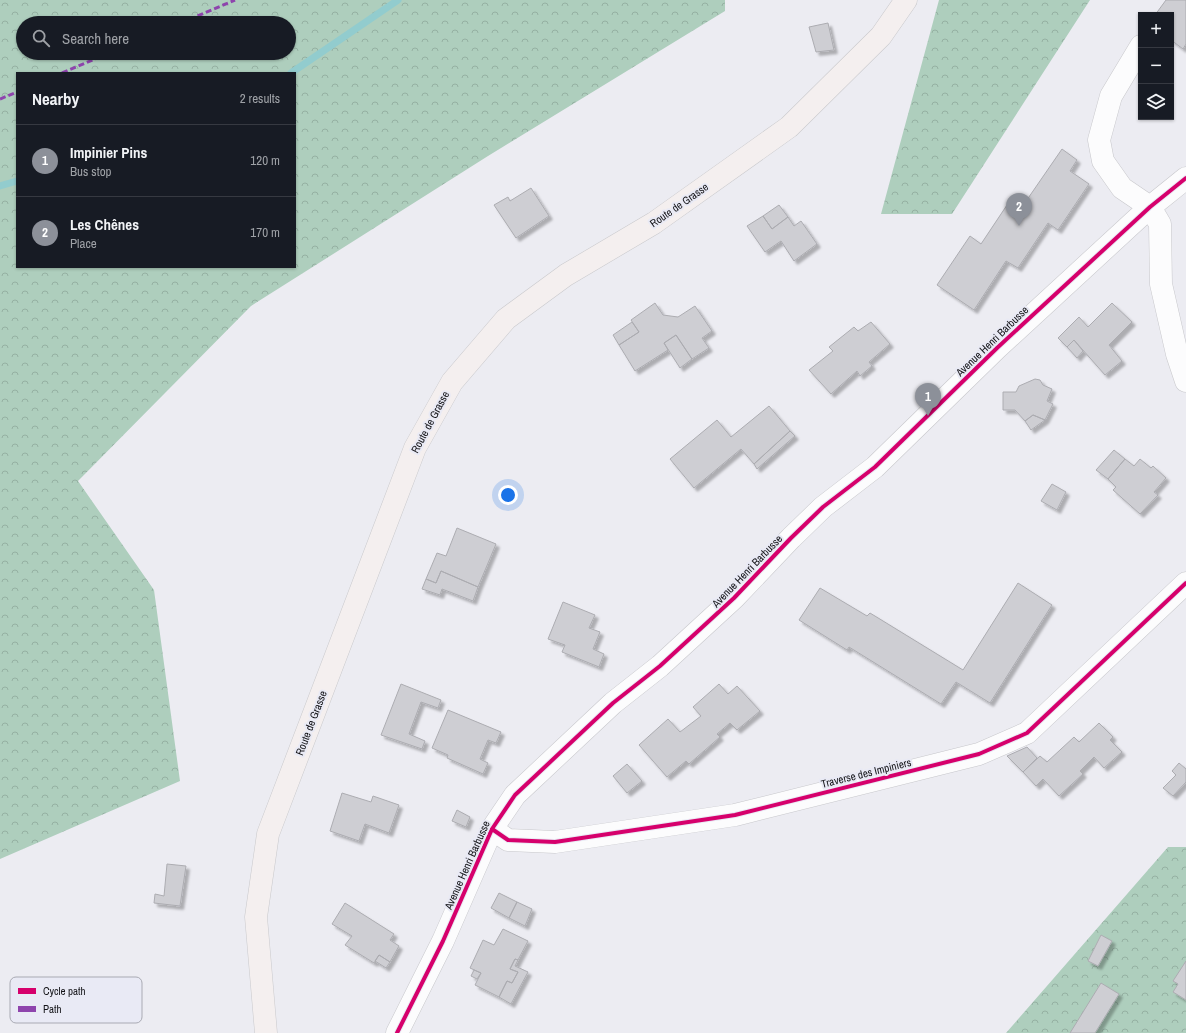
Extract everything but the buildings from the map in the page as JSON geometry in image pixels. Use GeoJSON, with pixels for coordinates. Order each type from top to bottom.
{"type":"FeatureCollection","features":[{"type":"Feature","properties":{"kind":"main road","name":"Route de Grasse"},"geometry":{"type":"LineString","coordinates":[[266,1033],[256,916],[268,834],[415,448],[452,382],[506,319],[566,275],[654,223],[789,127],[881,36],[906,0]]}},
{"type":"Feature","properties":{"kind":"street"},"geometry":{"type":"LineString","coordinates":[[1140,48],[1111,96],[1099,140],[1103,161],[1122,188],[1150,207],[1160,224],[1161,284],[1177,354],[1186,381]]}},
{"type":"Feature","properties":{"kind":"street","name":"Avenue Henri Barbusse"},"geometry":{"type":"LineString","coordinates":[[398,1033],[444,941],[492,829],[515,795],[608,708],[660,666],[734,598],[791,538],[823,507],[875,467],[997,348],[1150,207],[1186,178]]}},
{"type":"Feature","properties":{"kind":"street","name":"Traverse des Impiniers"},"geometry":{"type":"LineString","coordinates":[[492,829],[508,840],[555,842],[728,817],[979,754],[1027,733],[1186,584]]}},
{"type":"Feature","properties":{"kind":"green space"},"geometry":{"type":"Polygon","coordinates":[[[0,0],[725,0],[725,11],[488,156],[251,306],[78,481],[154,590],[180,781],[0,859],[0,0]]]}},
{"type":"Feature","properties":{"kind":"green space"},"geometry":{"type":"Polygon","coordinates":[[[939,0],[1090,0],[952,214],[881,214],[939,0]]]}},
{"type":"Feature","properties":{"kind":"green space"},"geometry":{"type":"Polygon","coordinates":[[[1168,847],[1186,847],[1186,1033],[1006,1033],[1168,847]]]}},
{"type":"Feature","properties":{"kind":"waterway"},"geometry":{"type":"LineString","coordinates":[[292,72],[398,0]]}},
{"type":"Feature","properties":{"kind":"waterway"},"geometry":{"type":"LineString","coordinates":[[0,186],[16,181]]}},
{"type":"Feature","properties":{"kind":"marked path"},"geometry":{"type":"LineString","coordinates":[[197,16],[235,0]]}},
{"type":"Feature","properties":{"kind":"marked path"},"geometry":{"type":"LineString","coordinates":[[64,72],[93,60]]}},
{"type":"Feature","properties":{"kind":"marked path"},"geometry":{"type":"LineString","coordinates":[[0,99],[16,92]]}},
{"type":"Feature","properties":{"kind":"cycle path"},"geometry":{"type":"LineString","coordinates":[[397,1033],[443,941],[492,829],[515,795],[613,703],[660,666],[734,598],[791,538],[823,507],[875,467],[997,348],[1150,207],[1186,178]]}},
{"type":"Feature","properties":{"kind":"cycle path"},"geometry":{"type":"LineString","coordinates":[[492,829],[508,840],[555,842],[735,815],[979,754],[1027,733],[1186,583]]}},
{"type":"Feature","properties":{"kind":"place","name":"Les Chênes"},"geometry":{"type":"Point","coordinates":[1019,226]}},
{"type":"Feature","properties":{"kind":"place","name":"Impinier Pins"},"geometry":{"type":"Point","coordinates":[928,416]}}]}
